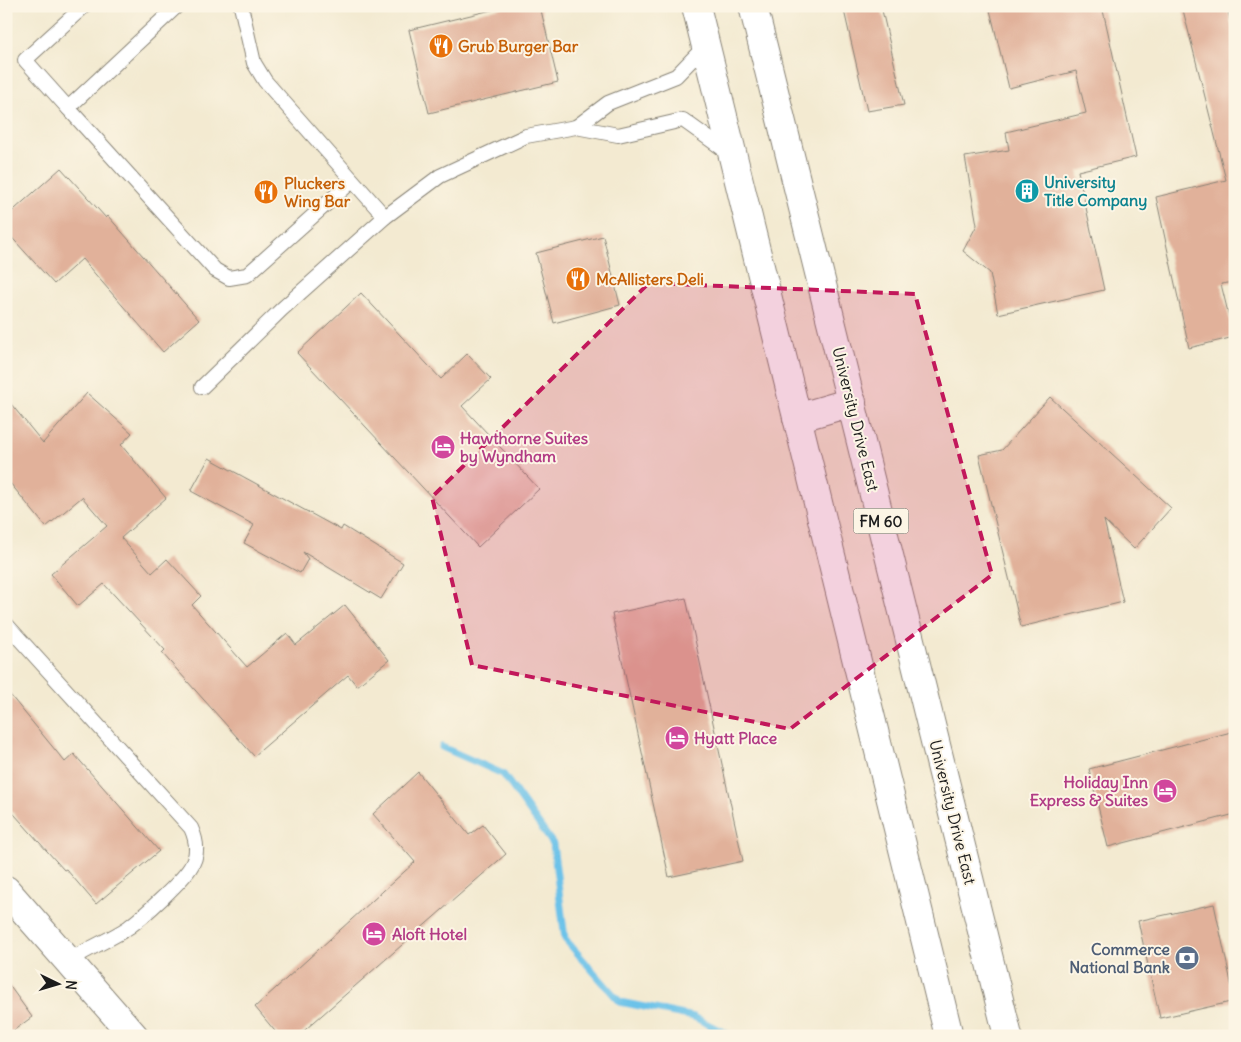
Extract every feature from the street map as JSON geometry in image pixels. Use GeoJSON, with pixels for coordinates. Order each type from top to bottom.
{"type":"FeatureCollection","features":[{"type":"Feature","properties":{"kind":"main road"},"geometry":{"type":"LineString","coordinates":[[696,6],[949,1036]]}},
{"type":"Feature","properties":{"kind":"main road","name":"University Drive East"},"geometry":{"type":"LineString","coordinates":[[753,6],[1008,1036]]}},
{"type":"Feature","properties":{"kind":"main road"},"geometry":{"type":"LineString","coordinates":[[797,418],[852,402]]}},
{"type":"Feature","properties":{"kind":"main road"},"geometry":{"type":"LineString","coordinates":[[6,890],[134,1036]]}},
{"type":"Feature","properties":{"kind":"lane"},"geometry":{"type":"LineString","coordinates":[[84,6],[25,60],[215,270],[229,278],[247,275],[352,181]]}},
{"type":"Feature","properties":{"kind":"lane"},"geometry":{"type":"LineString","coordinates":[[68,108],[177,6]]}},
{"type":"Feature","properties":{"kind":"lane"},"geometry":{"type":"LineString","coordinates":[[241,6],[254,63],[265,81],[385,217]]}},
{"type":"Feature","properties":{"kind":"lane"},"geometry":{"type":"LineString","coordinates":[[576,127],[608,103],[676,76],[705,46]]}},
{"type":"Feature","properties":{"kind":"lane"},"geometry":{"type":"LineString","coordinates":[[202,387],[282,309],[385,217],[440,176],[526,136],[576,127],[618,135],[682,120],[732,155]]}},
{"type":"Feature","properties":{"kind":"lane"},"geometry":{"type":"LineString","coordinates":[[6,624],[191,828],[197,847],[190,868],[144,916],[128,928],[89,948],[69,962]]}},
{"type":"Feature","properties":{"kind":"highlighted area"},"geometry":{"type":"Polygon","coordinates":[[[649,283],[915,294],[992,575],[790,729],[472,665],[432,497],[649,283]]]}},
{"type":"Feature","properties":{"kind":"building"},"geometry":{"type":"Polygon","coordinates":[[[508,6],[540,6],[558,82],[429,113],[409,30],[508,6]]]}},
{"type":"Feature","properties":{"kind":"building"},"geometry":{"type":"Polygon","coordinates":[[[843,6],[881,6],[904,105],[867,111],[843,6]]]}},
{"type":"Feature","properties":{"kind":"building"},"geometry":{"type":"Polygon","coordinates":[[[989,6],[1102,6],[1136,157],[1078,171],[1104,290],[998,314],[990,273],[963,251],[977,225],[965,157],[1009,150],[1006,132],[1086,113],[1076,71],[1009,88],[989,6]]]}},
{"type":"Feature","properties":{"kind":"building"},"geometry":{"type":"Polygon","coordinates":[[[1182,6],[1227,6],[1235,41],[1235,282],[1221,284],[1234,337],[1189,348],[1156,197],[1226,180],[1182,6]]]}},
{"type":"Feature","properties":{"kind":"building"},"geometry":{"type":"Polygon","coordinates":[[[61,168],[106,218],[108,216],[199,320],[163,352],[82,259],[54,284],[6,231],[6,217],[61,168]]]}},
{"type":"Feature","properties":{"kind":"building","name":"McAllisters Deli"},"geometry":{"type":"Polygon","coordinates":[[[603,236],[620,305],[554,323],[536,253],[603,236]]]}},
{"type":"Feature","properties":{"kind":"building","name":"Hawthorne Suites by Wyndham"},"geometry":{"type":"Polygon","coordinates":[[[361,293],[441,379],[467,354],[491,379],[462,406],[539,489],[478,547],[297,353],[361,293]]]}},
{"type":"Feature","properties":{"kind":"building"},"geometry":{"type":"Polygon","coordinates":[[[87,393],[132,433],[121,445],[166,498],[121,538],[152,573],[167,559],[201,596],[192,605],[247,667],[287,633],[296,645],[345,605],[389,660],[357,686],[348,675],[254,756],[162,653],[165,650],[104,584],[78,606],[51,574],[107,526],[82,497],[46,527],[6,478],[6,398],[43,443],[87,393]]]}},
{"type":"Feature","properties":{"kind":"building"},"geometry":{"type":"Polygon","coordinates":[[[1050,397],[1171,508],[1134,549],[1104,520],[1123,602],[1021,627],[979,455],[1002,450],[1050,397]]]}},
{"type":"Feature","properties":{"kind":"building"},"geometry":{"type":"Polygon","coordinates":[[[209,458],[341,530],[343,526],[403,563],[381,599],[303,552],[308,559],[300,573],[244,543],[254,525],[191,491],[209,458]]]}},
{"type":"Feature","properties":{"kind":"building","name":"Hyatt Place"},"geometry":{"type":"Polygon","coordinates":[[[686,598],[743,861],[669,877],[612,614],[686,598]]]}},
{"type":"Feature","properties":{"kind":"building"},"geometry":{"type":"Polygon","coordinates":[[[6,690],[65,762],[74,754],[159,851],[96,904],[6,805],[6,690]]]}},
{"type":"Feature","properties":{"kind":"building","name":"Holiday Inn Express & Suites"},"geometry":{"type":"Polygon","coordinates":[[[1235,731],[1235,814],[1108,847],[1089,769],[1235,731]]]}},
{"type":"Feature","properties":{"kind":"building","name":"Aloft Hotel"},"geometry":{"type":"Polygon","coordinates":[[[418,772],[469,835],[483,825],[506,854],[298,1036],[279,1036],[255,1007],[415,862],[373,814],[418,772]]]}},
{"type":"Feature","properties":{"kind":"building","name":"Commerce National Bank"},"geometry":{"type":"Polygon","coordinates":[[[1214,904],[1235,1001],[1160,1018],[1138,921],[1214,904]]]}},
{"type":"Feature","properties":{"kind":"building"},"geometry":{"type":"Polygon","coordinates":[[[6,981],[32,1017],[6,1036],[6,981]]]}},
{"type":"Feature","properties":{"kind":"waterway"},"geometry":{"type":"LineString","coordinates":[[442,747],[503,774],[553,844],[565,939],[620,1002],[694,1017],[731,1036]]}},
{"type":"Feature","properties":{"kind":"place","name":"Grub Burger Bar"},"geometry":{"type":"Point","coordinates":[441,46]}},
{"type":"Feature","properties":{"kind":"place","name":"University Title Company"},"geometry":{"type":"Point","coordinates":[1027,191]}},
{"type":"Feature","properties":{"kind":"place","name":"Pluckers Wing Bar"},"geometry":{"type":"Point","coordinates":[266,192]}},
{"type":"Feature","properties":{"kind":"place","name":"McAllisters Deli"},"geometry":{"type":"Point","coordinates":[578,279]}},
{"type":"Feature","properties":{"kind":"place","name":"Hawthorne Suites by Wyndham"},"geometry":{"type":"Point","coordinates":[443,447]}},
{"type":"Feature","properties":{"kind":"place","name":"Hyatt Place"},"geometry":{"type":"Point","coordinates":[677,738]}},
{"type":"Feature","properties":{"kind":"place","name":"Holiday Inn Express & Suites"},"geometry":{"type":"Point","coordinates":[1165,791]}},
{"type":"Feature","properties":{"kind":"place","name":"Aloft Hotel"},"geometry":{"type":"Point","coordinates":[374,934]}},
{"type":"Feature","properties":{"kind":"place","name":"Commerce National Bank"},"geometry":{"type":"Point","coordinates":[1187,958]}}]}
